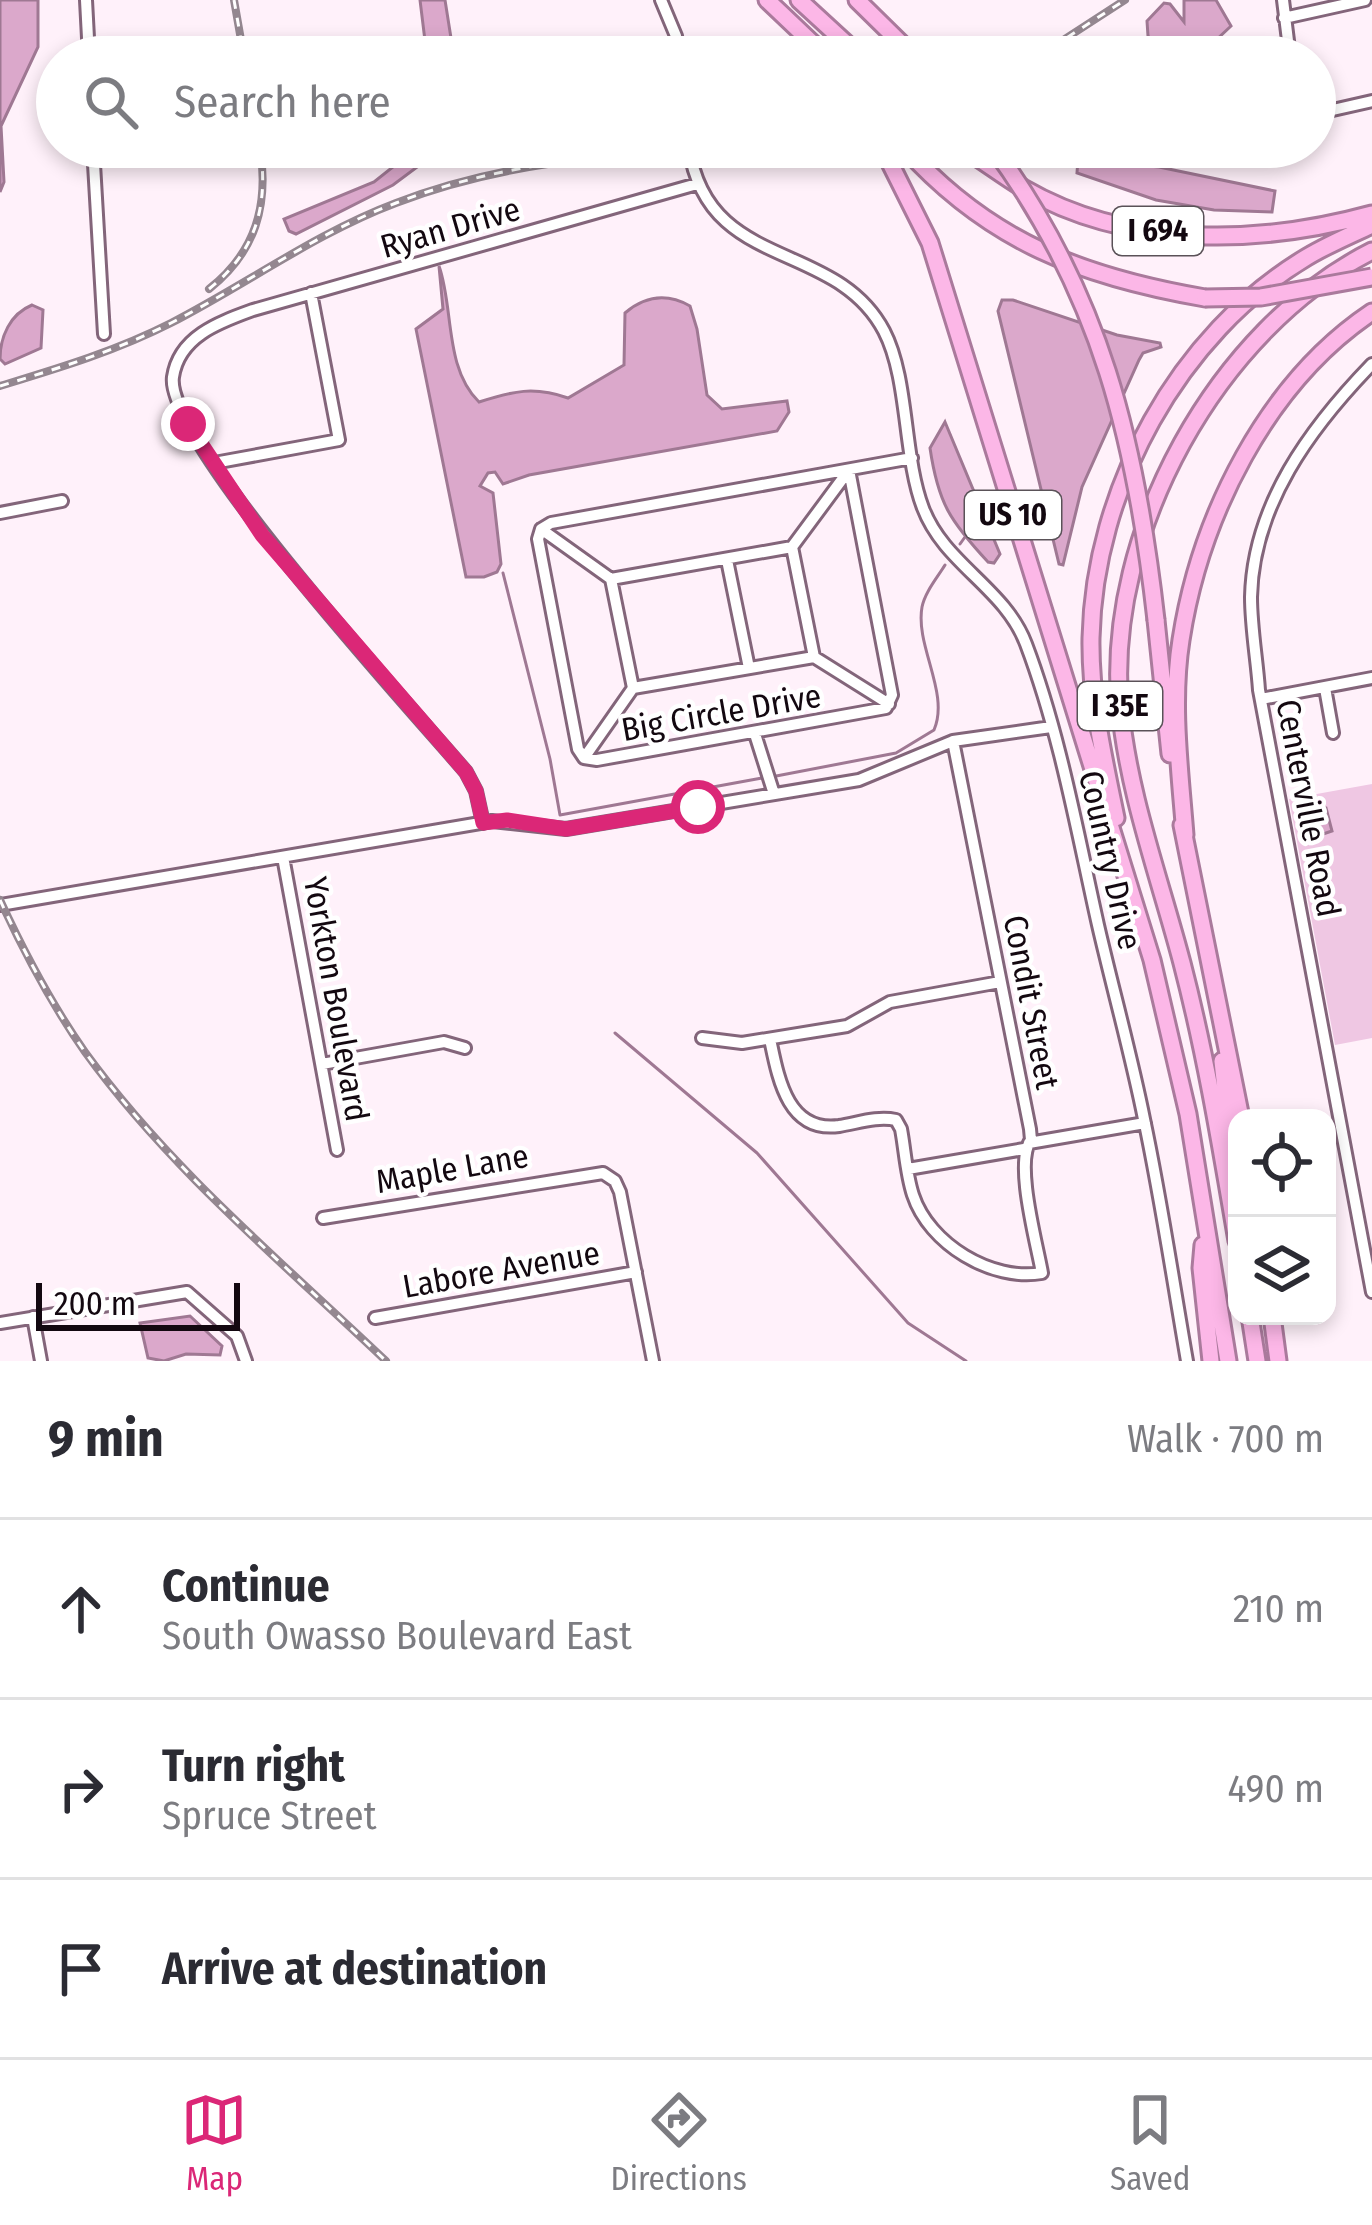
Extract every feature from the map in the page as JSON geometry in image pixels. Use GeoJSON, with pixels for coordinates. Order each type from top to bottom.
{"type":"FeatureCollection","features":[{"type":"Feature","properties":{"kind":"highway"},"geometry":{"type":"LineString","coordinates":[[767,0],[805,36]]}},
{"type":"Feature","properties":{"kind":"highway"},"geometry":{"type":"LineString","coordinates":[[799,0],[838,36]]}},
{"type":"Feature","properties":{"kind":"highway"},"geometry":{"type":"LineString","coordinates":[[857,0],[894,36]]}},
{"type":"Feature","properties":{"kind":"highway","name":"US 10"},"geometry":{"type":"LineString","coordinates":[[892,168],[930,244],[1131,889]]}},
{"type":"Feature","properties":{"kind":"highway","name":"I 694"},"geometry":{"type":"LineString","coordinates":[[924,168],[948,193],[1053,259],[1126,284],[1204,298],[1262,297],[1372,277]]}},
{"type":"Feature","properties":{"kind":"highway","name":"I 694"},"geometry":{"type":"LineString","coordinates":[[993,168],[1026,190],[1096,218],[1162,232],[1231,238],[1280,235],[1372,214]]}},
{"type":"Feature","properties":{"kind":"highway"},"geometry":{"type":"LineString","coordinates":[[1007,168],[1073,280],[1107,366],[1140,492],[1170,760],[1239,1109]]}},
{"type":"Feature","properties":{"kind":"highway","name":"I 35E"},"geometry":{"type":"LineString","coordinates":[[1228,1361],[1188,1114],[1102,752],[1092,679],[1092,603],[1109,514],[1147,429],[1199,351],[1245,304],[1306,257],[1372,225]]}},
{"type":"Feature","properties":{"kind":"highway","name":"I 35E"},"geometry":{"type":"LineString","coordinates":[[1233,1217],[1208,1066],[1130,771],[1120,703],[1125,607],[1139,547],[1166,475],[1208,397],[1258,338],[1329,276],[1372,251]]}},
{"type":"Feature","properties":{"kind":"highway"},"geometry":{"type":"LineString","coordinates":[[1185,835],[1177,720],[1180,643],[1202,550],[1227,491],[1264,424],[1304,371],[1372,312]]}},
{"type":"Feature","properties":{"kind":"highway"},"geometry":{"type":"LineString","coordinates":[[1211,965],[1228,1115]]}},
{"type":"Feature","properties":{"kind":"highway"},"geometry":{"type":"LineString","coordinates":[[1204,1218],[1201,1268],[1210,1361]]}},
{"type":"Feature","properties":{"kind":"highway"},"geometry":{"type":"LineString","coordinates":[[1251,1325],[1258,1361]]}},
{"type":"Feature","properties":{"kind":"highway"},"geometry":{"type":"LineString","coordinates":[[1273,1325],[1278,1361]]}},
{"type":"Feature","properties":{"kind":"street"},"geometry":{"type":"LineString","coordinates":[[86,0],[87,36]]}},
{"type":"Feature","properties":{"kind":"street"},"geometry":{"type":"LineString","coordinates":[[661,0],[676,36]]}},
{"type":"Feature","properties":{"kind":"street"},"geometry":{"type":"LineString","coordinates":[[1283,0],[1287,36]]}},
{"type":"Feature","properties":{"kind":"street"},"geometry":{"type":"LineString","coordinates":[[1284,18],[1365,0]]}},
{"type":"Feature","properties":{"kind":"street"},"geometry":{"type":"LineString","coordinates":[[1336,109],[1372,100]]}},
{"type":"Feature","properties":{"kind":"street"},"geometry":{"type":"LineString","coordinates":[[94,168],[104,334]]}},
{"type":"Feature","properties":{"kind":"street","name":"Country Drive"},"geometry":{"type":"LineString","coordinates":[[694,168],[697,184],[716,213],[736,231],[829,277],[867,308],[885,334],[922,508],[942,543],[1003,603],[1018,625],[1051,727],[1145,1124],[1186,1361]]}},
{"type":"Feature","properties":{"kind":"street","name":"Ryan Drive"},"geometry":{"type":"LineString","coordinates":[[214,463],[181,414],[173,376],[185,348],[218,324],[311,293],[697,184]]}},
{"type":"Feature","properties":{"kind":"street"},"geometry":{"type":"LineString","coordinates":[[311,293],[339,440],[214,463],[262,535],[466,772],[483,823]]}},
{"type":"Feature","properties":{"kind":"street","name":"Centerville Road"},"geometry":{"type":"LineString","coordinates":[[1372,364],[1311,436],[1263,521],[1251,597],[1261,699],[1372,1292]]}},
{"type":"Feature","properties":{"kind":"street"},"geometry":{"type":"LineString","coordinates":[[633,688],[611,579],[541,529],[551,523],[912,458]]}},
{"type":"Feature","properties":{"kind":"street"},"geometry":{"type":"LineString","coordinates":[[611,579],[792,547],[849,470]]}},
{"type":"Feature","properties":{"kind":"street"},"geometry":{"type":"LineString","coordinates":[[584,758],[633,688],[814,657],[889,704],[892,695],[849,470]]}},
{"type":"Feature","properties":{"kind":"street"},"geometry":{"type":"LineString","coordinates":[[0,513],[62,501]]}},
{"type":"Feature","properties":{"kind":"street","name":"Big Circle Drive"},"geometry":{"type":"LineString","coordinates":[[541,529],[538,539],[578,749],[584,758],[597,760],[754,734],[876,712],[889,704]]}},
{"type":"Feature","properties":{"kind":"street"},"geometry":{"type":"LineString","coordinates":[[792,547],[814,657]]}},
{"type":"Feature","properties":{"kind":"street"},"geometry":{"type":"LineString","coordinates":[[727,560],[748,668]]}},
{"type":"Feature","properties":{"kind":"street"},"geometry":{"type":"LineString","coordinates":[[1261,699],[1372,678]]}},
{"type":"Feature","properties":{"kind":"street"},"geometry":{"type":"LineString","coordinates":[[1325,688],[1333,734]]}},
{"type":"Feature","properties":{"kind":"street"},"geometry":{"type":"LineString","coordinates":[[0,905],[483,823],[507,820],[566,829],[860,780],[953,741],[1051,727]]}},
{"type":"Feature","properties":{"kind":"street"},"geometry":{"type":"LineString","coordinates":[[754,734],[774,794]]}},
{"type":"Feature","properties":{"kind":"street","name":"Condit Street"},"geometry":{"type":"LineString","coordinates":[[908,1169],[918,1208],[951,1245],[998,1271],[1042,1273],[1026,1146],[1030,1129],[953,741]]}},
{"type":"Feature","properties":{"kind":"street","name":"Yorkton Boulevard"},"geometry":{"type":"LineString","coordinates":[[283,857],[338,1150]]}},
{"type":"Feature","properties":{"kind":"street"},"geometry":{"type":"LineString","coordinates":[[702,1038],[742,1043],[854,1024],[890,1002],[1000,982]]}},
{"type":"Feature","properties":{"kind":"street"},"geometry":{"type":"LineString","coordinates":[[770,1039],[786,1102],[823,1127],[896,1120],[908,1169],[1145,1124]]}},
{"type":"Feature","properties":{"kind":"street"},"geometry":{"type":"LineString","coordinates":[[322,1064],[444,1042],[465,1048]]}},
{"type":"Feature","properties":{"kind":"street","name":"Maple Lane"},"geometry":{"type":"LineString","coordinates":[[323,1218],[591,1172],[610,1176],[619,1187],[636,1272]]}},
{"type":"Feature","properties":{"kind":"street"},"geometry":{"type":"LineString","coordinates":[[1357,1211],[1372,1208]]}},
{"type":"Feature","properties":{"kind":"street"},"geometry":{"type":"LineString","coordinates":[[636,1272],[653,1361]]}},
{"type":"Feature","properties":{"kind":"street","name":"Labore Avenue"},"geometry":{"type":"LineString","coordinates":[[376,1318],[636,1272]]}},
{"type":"Feature","properties":{"kind":"street"},"geometry":{"type":"LineString","coordinates":[[0,1323],[187,1292],[238,1336],[246,1361]]}},
{"type":"Feature","properties":{"kind":"street"},"geometry":{"type":"LineString","coordinates":[[33,1317],[41,1361]]}},
{"type":"Feature","properties":{"kind":"shaded area"},"geometry":{"type":"Polygon","coordinates":[[[0,0],[38,0],[36,51],[1,126],[4,182],[0,192],[0,0]]]}},
{"type":"Feature","properties":{"kind":"shaded area"},"geometry":{"type":"Polygon","coordinates":[[[420,0],[445,0],[451,36],[424,36],[420,0]]]}},
{"type":"Feature","properties":{"kind":"shaded area"},"geometry":{"type":"Polygon","coordinates":[[[1184,0],[1216,0],[1231,26],[1220,36],[1148,36],[1147,21],[1164,3],[1184,22],[1184,0]]]}},
{"type":"Feature","properties":{"kind":"shaded area"},"geometry":{"type":"Polygon","coordinates":[[[392,168],[416,168],[393,185],[296,234],[289,231],[284,219],[374,182],[392,168]]]}},
{"type":"Feature","properties":{"kind":"shaded area"},"geometry":{"type":"Polygon","coordinates":[[[1077,168],[1164,168],[1275,191],[1272,212],[1214,210],[1156,200],[1077,173],[1077,168]]]}},
{"type":"Feature","properties":{"kind":"shaded area"},"geometry":{"type":"Polygon","coordinates":[[[439,266],[460,372],[479,402],[523,391],[568,398],[624,365],[625,313],[648,300],[665,298],[690,306],[707,395],[722,409],[787,401],[789,412],[777,431],[529,475],[503,484],[495,472],[488,473],[480,486],[493,493],[501,564],[497,572],[484,577],[466,577],[416,329],[443,309],[439,266]]]}},
{"type":"Feature","properties":{"kind":"shaded area"},"geometry":{"type":"Polygon","coordinates":[[[1002,300],[1161,347],[1143,353],[1139,360],[1082,487],[1063,565],[1059,564],[998,311],[1002,300]]]}},
{"type":"Feature","properties":{"kind":"shaded area"},"geometry":{"type":"Polygon","coordinates":[[[32,305],[43,310],[41,348],[5,364],[0,359],[4,335],[18,314],[32,305]]]}},
{"type":"Feature","properties":{"kind":"shaded area"},"geometry":{"type":"Polygon","coordinates":[[[945,422],[1000,554],[994,563],[964,535],[937,483],[930,448],[945,422]]]}},
{"type":"Feature","properties":{"kind":"shaded area"},"geometry":{"type":"Polygon","coordinates":[[[1372,784],[1372,1038],[1335,1045],[1289,799],[1372,784]]]}},
{"type":"Feature","properties":{"kind":"shaded area"},"geometry":{"type":"Polygon","coordinates":[[[1307,808],[1326,808],[1332,831],[1317,836],[1307,808]]]}},
{"type":"Feature","properties":{"kind":"shaded area"},"geometry":{"type":"Polygon","coordinates":[[[190,1316],[222,1346],[220,1355],[186,1354],[164,1361],[148,1358],[140,1323],[190,1316]]]}},
{"type":"Feature","properties":{"kind":"waterway"},"geometry":{"type":"LineString","coordinates":[[960,544],[965,537]]}},
{"type":"Feature","properties":{"kind":"waterway"},"geometry":{"type":"LineString","coordinates":[[771,777],[896,753],[934,730],[938,701],[921,622],[928,591],[945,565]]}},
{"type":"Feature","properties":{"kind":"waterway"},"geometry":{"type":"LineString","coordinates":[[503,573],[560,815],[762,778]]}},
{"type":"Feature","properties":{"kind":"waterway"},"geometry":{"type":"LineString","coordinates":[[615,1033],[757,1153],[908,1323],[966,1361]]}},
{"type":"Feature","properties":{"kind":"railway"},"geometry":{"type":"LineString","coordinates":[[234,0],[240,36]]}},
{"type":"Feature","properties":{"kind":"railway"},"geometry":{"type":"LineString","coordinates":[[1069,36],[1125,0]]}},
{"type":"Feature","properties":{"kind":"railway"},"geometry":{"type":"LineString","coordinates":[[209,289],[238,259],[256,226],[262,168]]}},
{"type":"Feature","properties":{"kind":"railway"},"geometry":{"type":"LineString","coordinates":[[0,386],[150,333],[338,229],[396,203],[524,168]]}},
{"type":"Feature","properties":{"kind":"railway"},"geometry":{"type":"LineString","coordinates":[[0,900],[61,1016],[118,1095],[228,1213],[386,1361]]}},
{"type":"Feature","properties":{"kind":"route"},"geometry":{"type":"LineString","coordinates":[[188,424],[262,535],[466,772],[483,823],[507,820],[566,829],[698,807]]}}]}
